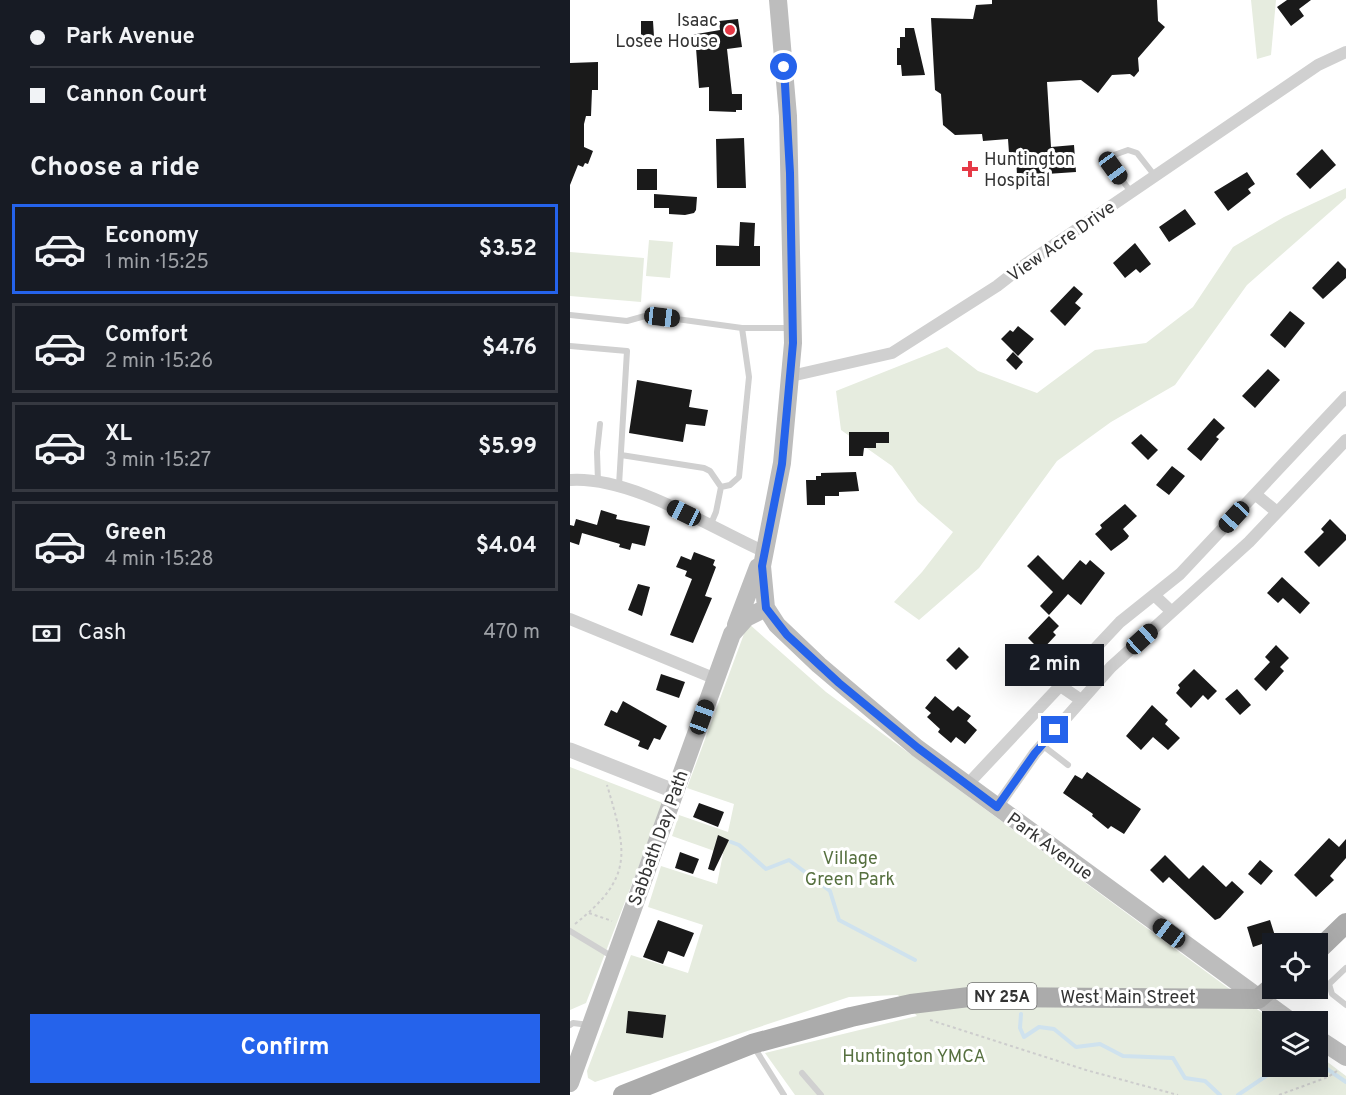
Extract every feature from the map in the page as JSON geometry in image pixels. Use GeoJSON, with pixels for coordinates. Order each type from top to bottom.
{"type":"FeatureCollection","features":[{"type":"Feature","properties":{"kind":"main road","name":"Park Avenue"},"geometry":{"type":"LineString","coordinates":[[777,0],[788,116],[793,328],[791,376],[782,464],[761,583],[766,608],[787,635],[909,741],[997,807],[1262,991]]}},
{"type":"Feature","properties":{"kind":"main road"},"geometry":{"type":"LineString","coordinates":[[732,634],[765,552]]}},
{"type":"Feature","properties":{"kind":"main road","name":"Sabbath Day Path"},"geometry":{"type":"LineString","coordinates":[[570,1083],[732,634],[746,618],[766,608]]}},
{"type":"Feature","properties":{"kind":"main road"},"geometry":{"type":"LineString","coordinates":[[1328,940],[1346,922]]}},
{"type":"Feature","properties":{"kind":"main road","name":"West Main Street"},"geometry":{"type":"LineString","coordinates":[[752,1044],[851,1017],[969,997],[1262,993]]}},
{"type":"Feature","properties":{"kind":"main road","name":"Park Avenue"},"geometry":{"type":"LineString","coordinates":[[1271,999],[1282,1011]]}},
{"type":"Feature","properties":{"kind":"main road","name":"NY 25A"},"geometry":{"type":"LineString","coordinates":[[623,1095],[752,1044]]}},
{"type":"Feature","properties":{"kind":"main road"},"geometry":{"type":"LineString","coordinates":[[1328,1049],[1342,1064]]}},
{"type":"Feature","properties":{"kind":"street","name":"View Acre Drive"},"geometry":{"type":"LineString","coordinates":[[791,376],[892,352],[997,286],[1318,64],[1346,52]]}},
{"type":"Feature","properties":{"kind":"street"},"geometry":{"type":"LineString","coordinates":[[967,785],[1062,687],[1120,622],[1180,574],[1346,397]]}},
{"type":"Feature","properties":{"kind":"street"},"geometry":{"type":"LineString","coordinates":[[997,807],[1042,745],[1111,667],[1249,542],[1346,440]]}},
{"type":"Feature","properties":{"kind":"street"},"geometry":{"type":"LineString","coordinates":[[570,480],[619,486],[663,503],[765,552]]}},
{"type":"Feature","properties":{"kind":"street"},"geometry":{"type":"LineString","coordinates":[[1255,494],[1277,513]]}},
{"type":"Feature","properties":{"kind":"street"},"geometry":{"type":"LineString","coordinates":[[1154,595],[1172,612]]}},
{"type":"Feature","properties":{"kind":"street"},"geometry":{"type":"LineString","coordinates":[[570,619],[716,679]]}},
{"type":"Feature","properties":{"kind":"street"},"geometry":{"type":"LineString","coordinates":[[1062,687],[1081,700]]}},
{"type":"Feature","properties":{"kind":"street"},"geometry":{"type":"LineString","coordinates":[[570,750],[674,791]]}},
{"type":"Feature","properties":{"kind":"lane"},"geometry":{"type":"LineString","coordinates":[[1132,193],[1113,168],[1114,155],[1128,150],[1137,153],[1155,177]]}},
{"type":"Feature","properties":{"kind":"lane"},"geometry":{"type":"LineString","coordinates":[[570,315],[627,321],[645,316],[742,328],[793,328]]}},
{"type":"Feature","properties":{"kind":"lane"},"geometry":{"type":"LineString","coordinates":[[721,487],[730,486],[739,477],[748,377],[742,328]]}},
{"type":"Feature","properties":{"kind":"lane"},"geometry":{"type":"LineString","coordinates":[[570,346],[627,351],[619,486]]}},
{"type":"Feature","properties":{"kind":"lane"},"geometry":{"type":"LineString","coordinates":[[598,483],[597,452],[600,424]]}},
{"type":"Feature","properties":{"kind":"lane"},"geometry":{"type":"LineString","coordinates":[[621,455],[704,468],[710,471],[721,487],[716,512],[709,526]]}},
{"type":"Feature","properties":{"kind":"lane"},"geometry":{"type":"LineString","coordinates":[[1042,745],[1068,765]]}},
{"type":"Feature","properties":{"kind":"lane"},"geometry":{"type":"LineString","coordinates":[[570,929],[615,958]]}},
{"type":"Feature","properties":{"kind":"lane"},"geometry":{"type":"LineString","coordinates":[[1346,968],[1329,984],[1332,994],[1346,1005]]}},
{"type":"Feature","properties":{"kind":"lane"},"geometry":{"type":"LineString","coordinates":[[570,1025],[573,1023],[590,1025]]}},
{"type":"Feature","properties":{"kind":"lane"},"geometry":{"type":"LineString","coordinates":[[752,1044],[784,1095]]}},
{"type":"Feature","properties":{"kind":"lane"},"geometry":{"type":"LineString","coordinates":[[802,1073],[821,1095]]}},
{"type":"Feature","properties":{"kind":"path"},"geometry":{"type":"LineString","coordinates":[[570,929],[601,903],[613,886],[622,857],[620,831],[607,786]]}},
{"type":"Feature","properties":{"kind":"path"},"geometry":{"type":"LineString","coordinates":[[589,913],[612,921]]}},
{"type":"Feature","properties":{"kind":"path"},"geometry":{"type":"LineString","coordinates":[[930,1020],[1086,1070],[1178,1095]]}},
{"type":"Feature","properties":{"kind":"path"},"geometry":{"type":"LineString","coordinates":[[1279,1095],[1328,1077],[1342,1064]]}},
{"type":"Feature","properties":{"kind":"green space"},"geometry":{"type":"Polygon","coordinates":[[[1251,0],[1276,0],[1271,55],[1257,59],[1251,0]]]}},
{"type":"Feature","properties":{"kind":"green space"},"geometry":{"type":"Polygon","coordinates":[[[1346,188],[1346,198],[1247,285],[1175,385],[1111,422],[1057,461],[979,568],[919,620],[894,602],[922,572],[953,532],[918,502],[892,466],[841,430],[836,391],[947,347],[978,371],[1037,393],[1095,350],[1146,343],[1193,307],[1233,247],[1284,217],[1346,188]]]}},
{"type":"Feature","properties":{"kind":"green space"},"geometry":{"type":"Polygon","coordinates":[[[649,240],[673,242],[670,278],[646,276],[649,240]]]}},
{"type":"Feature","properties":{"kind":"green space"},"geometry":{"type":"Polygon","coordinates":[[[570,252],[644,258],[641,302],[570,296],[570,252]]]}},
{"type":"Feature","properties":{"kind":"green space","name":"Village Green Park"},"geometry":{"type":"Polygon","coordinates":[[[748,623],[826,692],[1262,1013],[1262,1077],[1328,1077],[1328,1062],[1346,1076],[1346,1095],[795,1095],[765,1053],[917,1016],[898,995],[849,997],[595,1082],[588,1078],[587,1071],[631,955],[688,973],[703,925],[648,907],[661,866],[717,884],[723,854],[672,836],[679,815],[728,832],[734,804],[687,788],[748,623]]]}},
{"type":"Feature","properties":{"kind":"green space"},"geometry":{"type":"Polygon","coordinates":[[[570,767],[663,803],[586,1003],[570,1010],[570,767]]]}},
{"type":"Feature","properties":{"kind":"building"},"geometry":{"type":"Polygon","coordinates":[[[992,0],[1157,0],[1158,21],[1165,27],[1138,58],[1139,71],[1134,77],[1130,74],[1112,75],[1098,93],[1081,80],[1047,82],[1051,147],[1074,145],[1076,172],[1017,176],[1016,153],[1009,153],[1008,139],[983,141],[982,134],[955,135],[943,125],[941,94],[935,90],[931,18],[973,19],[976,5],[992,4],[992,0]]]}},
{"type":"Feature","properties":{"kind":"building"},"geometry":{"type":"Polygon","coordinates":[[[1287,0],[1311,0],[1299,9],[1304,16],[1291,26],[1277,7],[1287,0]]]}},
{"type":"Feature","properties":{"kind":"building"},"geometry":{"type":"Polygon","coordinates":[[[738,19],[742,47],[727,49],[732,94],[742,94],[742,110],[736,110],[736,112],[709,111],[709,87],[699,88],[696,48],[694,48],[691,35],[720,30],[719,21],[738,19]]]}},
{"type":"Feature","properties":{"kind":"building"},"geometry":{"type":"Polygon","coordinates":[[[641,21],[653,21],[654,37],[641,38],[641,21]]]}},
{"type":"Feature","properties":{"kind":"building"},"geometry":{"type":"Polygon","coordinates":[[[905,28],[914,28],[925,75],[902,76],[901,65],[897,65],[897,48],[900,48],[900,37],[905,37],[905,28]]]}},
{"type":"Feature","properties":{"kind":"building"},"geometry":{"type":"Polygon","coordinates":[[[598,62],[598,90],[592,90],[591,116],[586,116],[584,124],[584,147],[593,151],[588,164],[585,163],[583,167],[578,165],[570,185],[570,63],[598,62]]]}},
{"type":"Feature","properties":{"kind":"building"},"geometry":{"type":"Polygon","coordinates":[[[744,138],[746,188],[717,188],[716,139],[744,138]]]}},
{"type":"Feature","properties":{"kind":"building"},"geometry":{"type":"Polygon","coordinates":[[[1322,149],[1336,165],[1310,189],[1296,174],[1322,149]]]}},
{"type":"Feature","properties":{"kind":"building"},"geometry":{"type":"Polygon","coordinates":[[[637,169],[657,169],[657,190],[637,190],[637,169]]]}},
{"type":"Feature","properties":{"kind":"building"},"geometry":{"type":"Polygon","coordinates":[[[1247,172],[1255,184],[1248,189],[1251,193],[1228,211],[1214,192],[1247,172]]]}},
{"type":"Feature","properties":{"kind":"building"},"geometry":{"type":"Polygon","coordinates":[[[654,194],[697,197],[696,210],[694,213],[685,215],[669,214],[669,208],[654,208],[654,194]]]}},
{"type":"Feature","properties":{"kind":"building"},"geometry":{"type":"Polygon","coordinates":[[[1185,209],[1196,224],[1169,242],[1159,227],[1185,209]]]}},
{"type":"Feature","properties":{"kind":"building"},"geometry":{"type":"Polygon","coordinates":[[[740,222],[755,223],[754,246],[760,246],[760,266],[716,266],[716,245],[739,246],[740,222]]]}},
{"type":"Feature","properties":{"kind":"building"},"geometry":{"type":"Polygon","coordinates":[[[1135,243],[1151,264],[1140,273],[1136,269],[1125,278],[1113,263],[1135,243]]]}},
{"type":"Feature","properties":{"kind":"building"},"geometry":{"type":"Polygon","coordinates":[[[1338,261],[1346,269],[1346,278],[1323,299],[1312,288],[1338,261]]]}},
{"type":"Feature","properties":{"kind":"building"},"geometry":{"type":"Polygon","coordinates":[[[1074,286],[1083,294],[1075,303],[1081,308],[1065,326],[1050,311],[1074,286]]]}},
{"type":"Feature","properties":{"kind":"building"},"geometry":{"type":"Polygon","coordinates":[[[1290,311],[1305,323],[1285,348],[1270,335],[1290,311]]]}},
{"type":"Feature","properties":{"kind":"building"},"geometry":{"type":"Polygon","coordinates":[[[1018,326],[1034,339],[1018,356],[1001,339],[1018,326]]]}},
{"type":"Feature","properties":{"kind":"building"},"geometry":{"type":"Polygon","coordinates":[[[1013,352],[1023,362],[1016,370],[1006,360],[1013,352]]]}},
{"type":"Feature","properties":{"kind":"building"},"geometry":{"type":"Polygon","coordinates":[[[1268,369],[1280,380],[1255,408],[1242,396],[1268,369]]]}},
{"type":"Feature","properties":{"kind":"building"},"geometry":{"type":"Polygon","coordinates":[[[637,380],[692,390],[689,407],[708,410],[705,426],[686,424],[683,442],[629,433],[637,380]]]}},
{"type":"Feature","properties":{"kind":"building"},"geometry":{"type":"Polygon","coordinates":[[[1214,418],[1225,428],[1216,437],[1219,439],[1201,461],[1187,449],[1214,418]]]}},
{"type":"Feature","properties":{"kind":"building"},"geometry":{"type":"Polygon","coordinates":[[[849,432],[889,432],[889,443],[876,443],[876,448],[864,448],[863,456],[849,456],[849,432]]]}},
{"type":"Feature","properties":{"kind":"building"},"geometry":{"type":"Polygon","coordinates":[[[1141,434],[1158,450],[1148,460],[1131,443],[1141,434]]]}},
{"type":"Feature","properties":{"kind":"building"},"geometry":{"type":"Polygon","coordinates":[[[1172,466],[1185,476],[1169,495],[1156,485],[1172,466]]]}},
{"type":"Feature","properties":{"kind":"building"},"geometry":{"type":"Polygon","coordinates":[[[856,472],[859,491],[839,492],[839,496],[825,496],[825,505],[807,505],[806,480],[816,480],[816,476],[821,476],[821,473],[856,472]]]}},
{"type":"Feature","properties":{"kind":"building"},"geometry":{"type":"Polygon","coordinates":[[[1125,504],[1137,516],[1123,529],[1129,536],[1127,539],[1111,551],[1095,534],[1102,528],[1100,525],[1125,504]]]}},
{"type":"Feature","properties":{"kind":"building"},"geometry":{"type":"Polygon","coordinates":[[[601,510],[617,515],[616,519],[650,526],[645,546],[632,543],[630,550],[619,547],[620,544],[582,533],[579,545],[570,542],[570,525],[574,526],[576,519],[597,525],[601,510]]]}},
{"type":"Feature","properties":{"kind":"building"},"geometry":{"type":"Polygon","coordinates":[[[1330,519],[1346,535],[1346,540],[1319,567],[1304,552],[1324,532],[1321,529],[1330,519]]]}},
{"type":"Feature","properties":{"kind":"building"},"geometry":{"type":"Polygon","coordinates":[[[694,552],[715,560],[713,565],[716,567],[705,596],[712,598],[693,643],[670,635],[692,579],[685,576],[687,571],[676,567],[681,556],[691,560],[694,552]]]}},
{"type":"Feature","properties":{"kind":"building"},"geometry":{"type":"Polygon","coordinates":[[[1038,555],[1063,580],[1080,560],[1086,565],[1090,560],[1105,573],[1081,605],[1068,594],[1049,615],[1040,606],[1053,592],[1027,566],[1038,555]]]}},
{"type":"Feature","properties":{"kind":"building"},"geometry":{"type":"Polygon","coordinates":[[[1282,577],[1310,603],[1300,614],[1283,598],[1278,603],[1267,593],[1282,577]]]}},
{"type":"Feature","properties":{"kind":"building"},"geometry":{"type":"Polygon","coordinates":[[[638,584],[650,587],[642,616],[628,610],[638,584]]]}},
{"type":"Feature","properties":{"kind":"building"},"geometry":{"type":"Polygon","coordinates":[[[1049,616],[1059,626],[1053,632],[1056,635],[1041,651],[1028,638],[1049,616]]]}},
{"type":"Feature","properties":{"kind":"building"},"geometry":{"type":"Polygon","coordinates":[[[1276,645],[1289,658],[1280,667],[1284,671],[1266,691],[1254,679],[1270,662],[1265,657],[1276,645]]]}},
{"type":"Feature","properties":{"kind":"building"},"geometry":{"type":"Polygon","coordinates":[[[959,647],[969,657],[956,670],[946,660],[959,647]]]}},
{"type":"Feature","properties":{"kind":"building"},"geometry":{"type":"Polygon","coordinates":[[[1194,669],[1217,691],[1208,700],[1203,695],[1191,708],[1176,693],[1180,688],[1178,685],[1194,669]]]}},
{"type":"Feature","properties":{"kind":"building"},"geometry":{"type":"Polygon","coordinates":[[[661,674],[685,682],[679,698],[656,690],[661,674]]]}},
{"type":"Feature","properties":{"kind":"building"},"geometry":{"type":"Polygon","coordinates":[[[1237,689],[1251,705],[1240,715],[1225,699],[1237,689]]]}},
{"type":"Feature","properties":{"kind":"building"},"geometry":{"type":"Polygon","coordinates":[[[935,696],[953,711],[958,706],[971,716],[967,721],[977,730],[965,744],[956,737],[951,743],[938,732],[940,729],[927,717],[931,713],[925,708],[935,696]]]}},
{"type":"Feature","properties":{"kind":"building"},"geometry":{"type":"Polygon","coordinates":[[[623,701],[667,726],[660,740],[654,738],[648,750],[638,746],[640,741],[604,725],[611,710],[617,713],[623,701]]]}},
{"type":"Feature","properties":{"kind":"building"},"geometry":{"type":"Polygon","coordinates":[[[1152,705],[1168,720],[1165,724],[1180,738],[1168,750],[1153,737],[1141,750],[1126,736],[1152,705]]]}},
{"type":"Feature","properties":{"kind":"building"},"geometry":{"type":"Polygon","coordinates":[[[1087,772],[1141,809],[1124,834],[1111,826],[1108,829],[1092,816],[1093,814],[1063,793],[1075,775],[1082,779],[1087,772]]]}},
{"type":"Feature","properties":{"kind":"building"},"geometry":{"type":"Polygon","coordinates":[[[699,803],[724,812],[718,827],[693,817],[699,803]]]}},
{"type":"Feature","properties":{"kind":"building"},"geometry":{"type":"Polygon","coordinates":[[[718,835],[729,840],[714,871],[708,869],[718,835]]]}},
{"type":"Feature","properties":{"kind":"building"},"geometry":{"type":"Polygon","coordinates":[[[1329,838],[1339,847],[1346,839],[1346,858],[1330,876],[1334,880],[1316,897],[1294,875],[1329,838]]]}},
{"type":"Feature","properties":{"kind":"building"},"geometry":{"type":"Polygon","coordinates":[[[680,852],[699,859],[693,874],[675,868],[680,852]]]}},
{"type":"Feature","properties":{"kind":"building"},"geometry":{"type":"Polygon","coordinates":[[[1165,855],[1189,879],[1203,865],[1226,887],[1232,881],[1244,892],[1220,918],[1215,920],[1169,877],[1163,883],[1150,870],[1165,855]]]}},
{"type":"Feature","properties":{"kind":"building"},"geometry":{"type":"Polygon","coordinates":[[[1260,860],[1273,871],[1261,885],[1248,874],[1260,860]]]}},
{"type":"Feature","properties":{"kind":"building"},"geometry":{"type":"Polygon","coordinates":[[[658,920],[694,933],[684,957],[668,951],[663,964],[643,957],[658,920]]]}},
{"type":"Feature","properties":{"kind":"building"},"geometry":{"type":"Polygon","coordinates":[[[1270,920],[1274,933],[1262,933],[1262,944],[1253,947],[1247,927],[1270,920]]]}},
{"type":"Feature","properties":{"kind":"building"},"geometry":{"type":"Polygon","coordinates":[[[628,1011],[666,1015],[663,1038],[626,1033],[628,1011]]]}},
{"type":"Feature","properties":{"kind":"waterway"},"geometry":{"type":"LineString","coordinates":[[731,842],[739,845],[766,869],[789,860],[830,891],[839,920],[915,960]]}},
{"type":"Feature","properties":{"kind":"waterway"},"geometry":{"type":"LineString","coordinates":[[1021,1014],[1020,1028],[1024,1037],[1039,1027],[1054,1029],[1076,1047],[1100,1044],[1123,1056],[1173,1058],[1185,1078],[1205,1081],[1220,1095]]}},
{"type":"Feature","properties":{"kind":"waterway"},"geometry":{"type":"LineString","coordinates":[[1328,1070],[1346,1082]]}},
{"type":"Feature","properties":{"kind":"waterway"},"geometry":{"type":"LineString","coordinates":[[1238,1095],[1265,1077]]}},
{"type":"Feature","properties":{"kind":"place","name":"Isaac Losee House"},"geometry":{"type":"Point","coordinates":[730,30]}},
{"type":"Feature","properties":{"kind":"place","name":"Huntington Hospital"},"geometry":{"type":"Point","coordinates":[970,169]}},
{"type":"Feature","properties":{"kind":"route"},"geometry":{"type":"LineString","coordinates":[[784,67],[790,173],[793,343],[782,464],[762,566],[761,583],[766,608],[777,625],[839,683],[918,748],[997,807],[1035,753],[1055,730]]}},
{"type":"Feature","properties":{"kind":"park label","name":"Huntington YMCA"},"geometry":{"type":"Point","coordinates":[914,1056]}}]}
